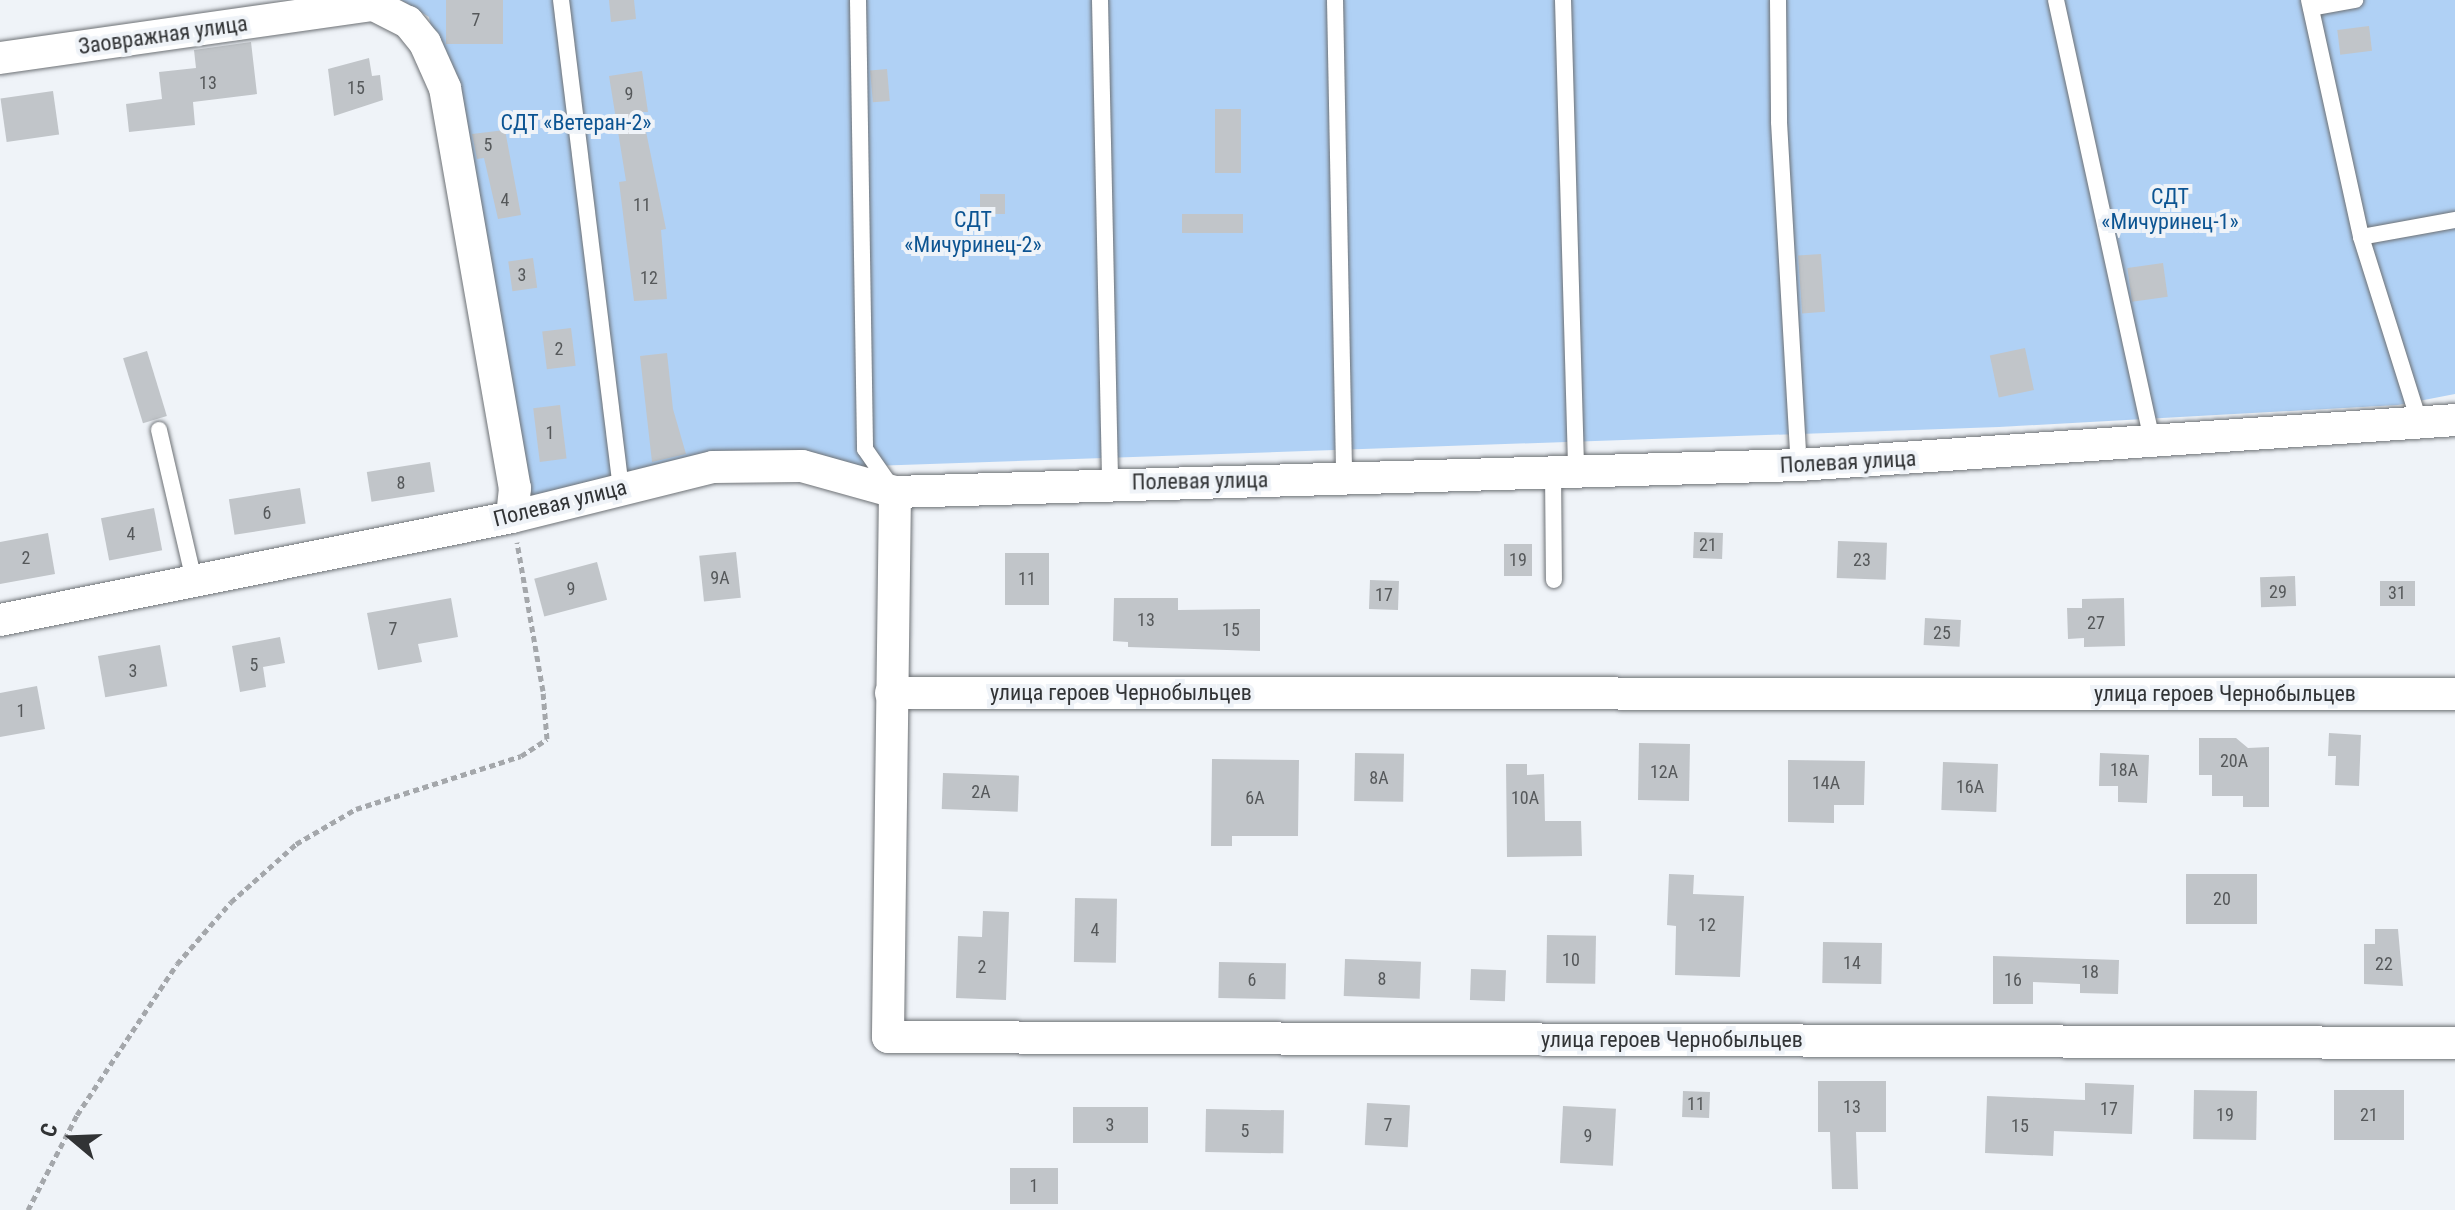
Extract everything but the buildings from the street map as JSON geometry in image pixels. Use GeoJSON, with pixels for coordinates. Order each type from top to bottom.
{"type":"FeatureCollection","features":[{"type":"Feature","properties":{"kind":"street"},"geometry":{"type":"LineString","coordinates":[[380,2],[408,22],[425,43],[445,88],[515,488],[512,517]]}},
{"type":"Feature","properties":{"kind":"street","name":"Заовражная улица"},"geometry":{"type":"LineString","coordinates":[[0,58],[380,2]]}},
{"type":"Feature","properties":{"kind":"street","name":"Полевая улица"},"geometry":{"type":"LineString","coordinates":[[0,620],[512,517],[621,487],[713,467],[802,466],[895,492],[1110,483],[1799,465],[2153,445],[2455,420]]}},
{"type":"Feature","properties":{"kind":"street"},"geometry":{"type":"LineString","coordinates":[[891,693],[895,492]]}},
{"type":"Feature","properties":{"kind":"street","name":"улица героев Чернобыльцев"},"geometry":{"type":"LineString","coordinates":[[2455,694],[891,693],[888,1037],[2455,1043]]}},
{"type":"Feature","properties":{"kind":"lane"},"geometry":{"type":"LineString","coordinates":[[561,0],[621,487]]}},
{"type":"Feature","properties":{"kind":"lane"},"geometry":{"type":"LineString","coordinates":[[858,0],[865,449],[895,492]]}},
{"type":"Feature","properties":{"kind":"lane"},"geometry":{"type":"LineString","coordinates":[[1100,0],[1110,483]]}},
{"type":"Feature","properties":{"kind":"lane"},"geometry":{"type":"LineString","coordinates":[[1335,0],[1344,478]]}},
{"type":"Feature","properties":{"kind":"lane"},"geometry":{"type":"LineString","coordinates":[[1554,580],[1565,470],[1563,0]]}},
{"type":"Feature","properties":{"kind":"lane"},"geometry":{"type":"LineString","coordinates":[[1778,0],[1779,122],[1799,465]]}},
{"type":"Feature","properties":{"kind":"lane"},"geometry":{"type":"LineString","coordinates":[[2056,0],[2153,445]]}},
{"type":"Feature","properties":{"kind":"lane"},"geometry":{"type":"LineString","coordinates":[[2355,0],[2310,4],[2361,237],[2419,421]]}},
{"type":"Feature","properties":{"kind":"lane"},"geometry":{"type":"LineString","coordinates":[[2361,237],[2455,220]]}},
{"type":"Feature","properties":{"kind":"lane"},"geometry":{"type":"LineString","coordinates":[[159,430],[194,581]]}},
{"type":"Feature","properties":{"kind":"path"},"geometry":{"type":"LineString","coordinates":[[28,1210],[77,1115],[177,964],[231,902],[296,844],[356,809],[521,756],[547,739],[543,691],[512,517]]}},
{"type":"Feature","properties":{"kind":"green space","name":"СДТ «Мичуринец-2»"},"geometry":{"type":"Polygon","coordinates":[[[401,0],[2455,0],[2455,394],[2398,405],[1999,427],[842,467],[745,452],[529,496],[429,17],[401,0]]]}},
{"type":"Feature","properties":{"kind":"park label","name":"СДТ «Ветеран-2»"},"geometry":{"type":"Point","coordinates":[576,123]}},
{"type":"Feature","properties":{"kind":"park label","name":"СДТ «Мичуринец-1»"},"geometry":{"type":"Point","coordinates":[2170,208]}}]}
